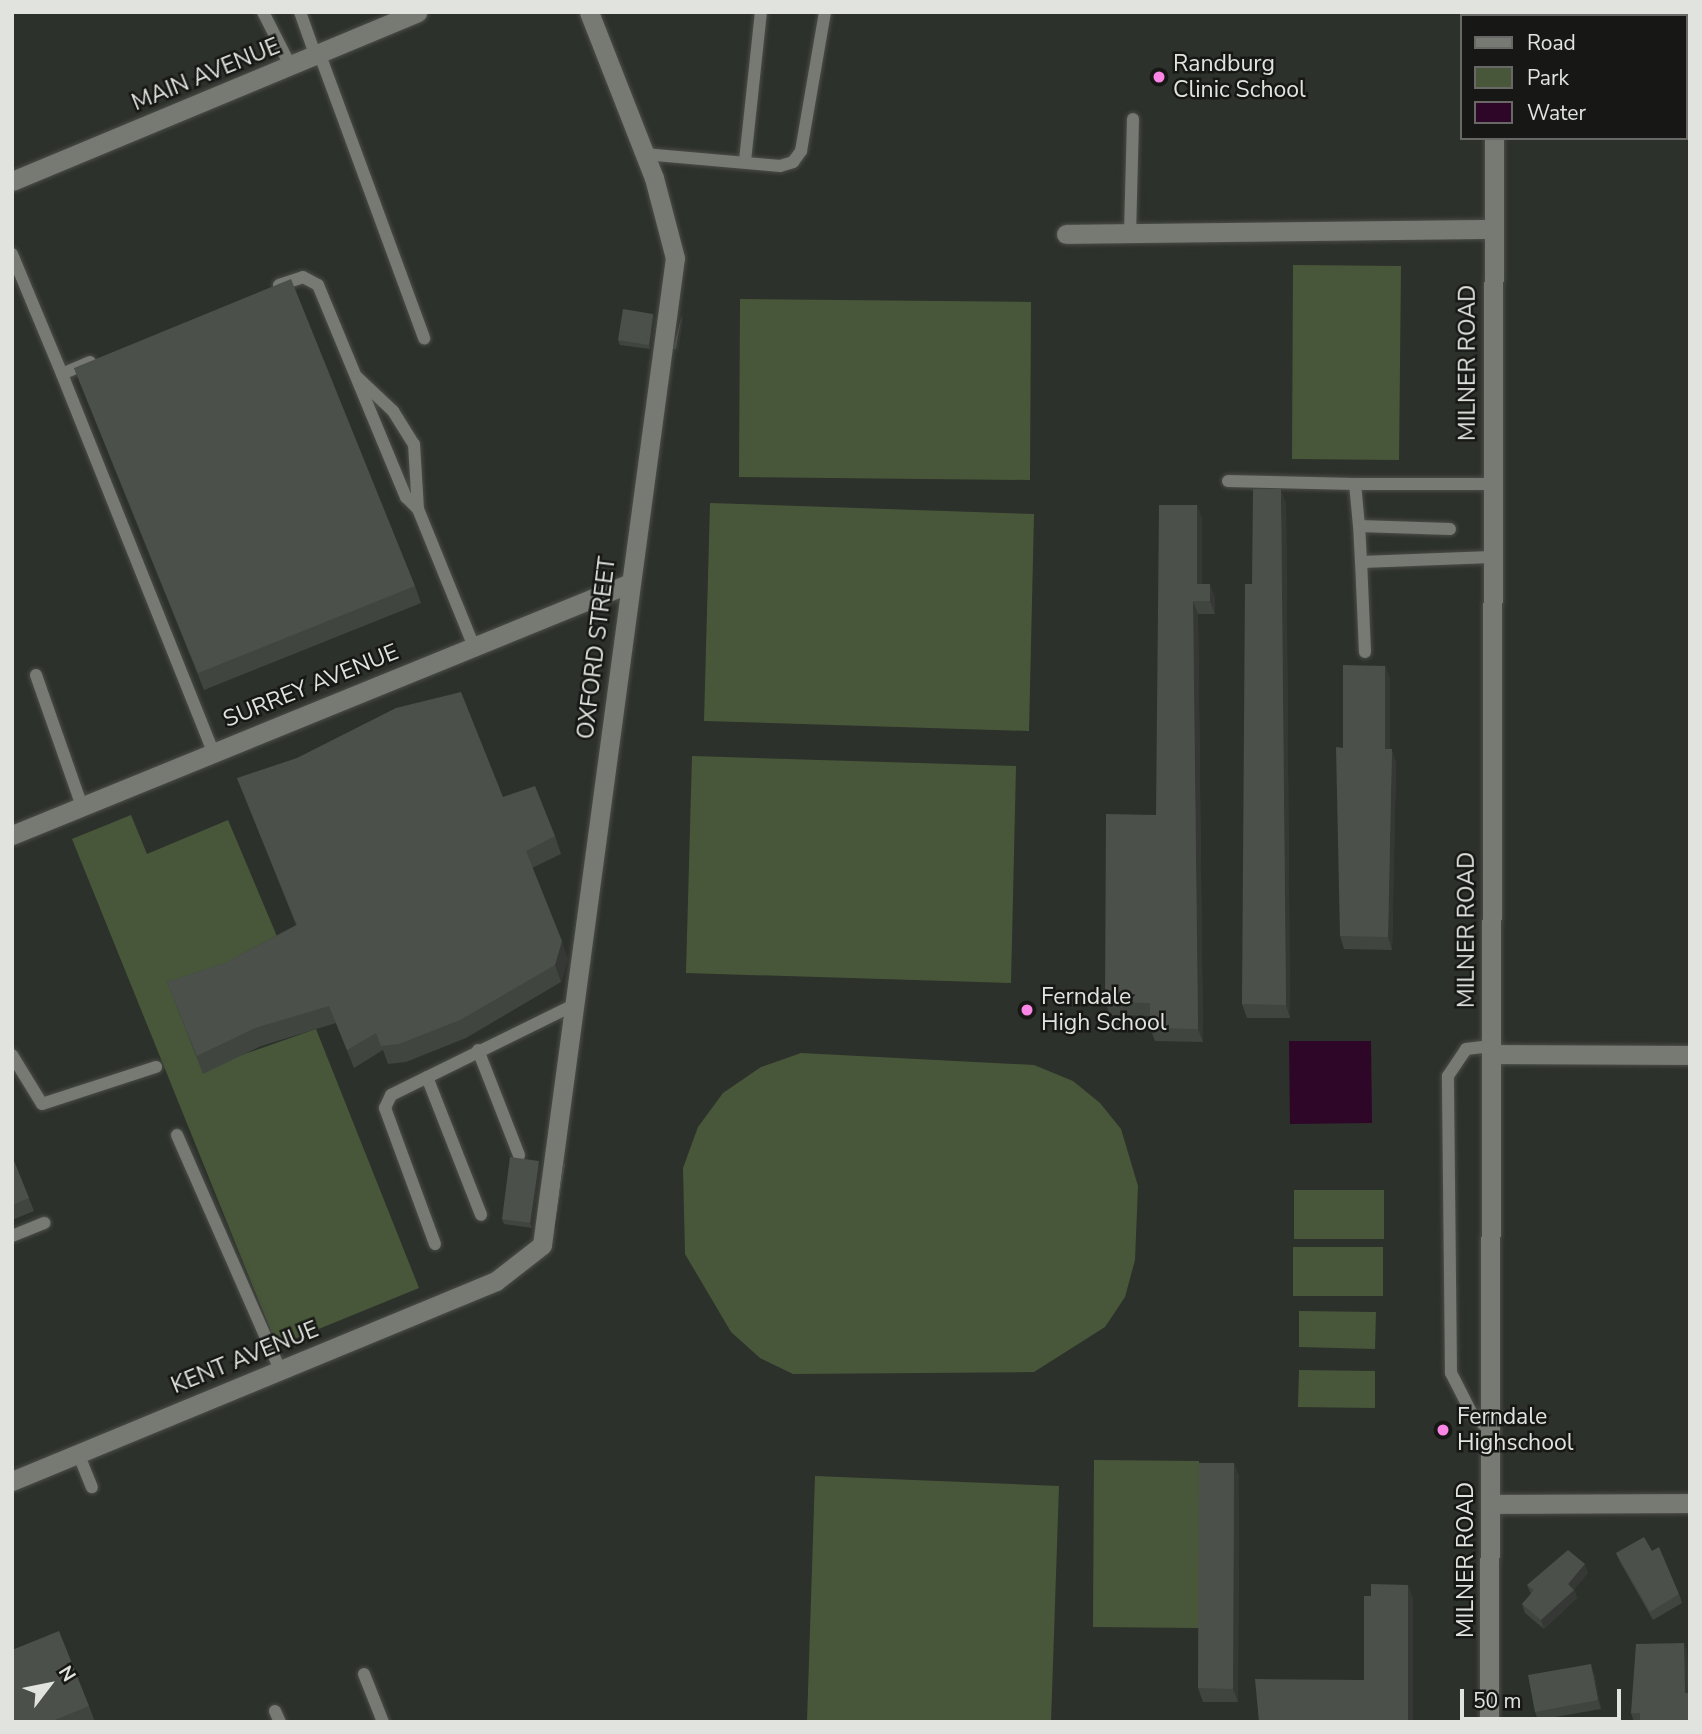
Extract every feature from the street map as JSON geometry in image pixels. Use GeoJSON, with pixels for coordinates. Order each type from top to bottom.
{"type":"FeatureCollection","features":[{"type":"Feature","properties":{"kind":"street","name":"MAIN AVENUE"},"geometry":{"type":"LineString","coordinates":[[12,181],[318,56],[417,12]]}},
{"type":"Feature","properties":{"kind":"street","name":"OXFORD STREET"},"geometry":{"type":"LineString","coordinates":[[496,1281],[542,1245],[578,1003],[628,584],[670,322],[674,258],[644,154],[589,12]]}},
{"type":"Feature","properties":{"kind":"street","name":"MILNER ROAD"},"geometry":{"type":"LineString","coordinates":[[1489,1722],[1494,140]]}},
{"type":"Feature","properties":{"kind":"street"},"geometry":{"type":"LineString","coordinates":[[1066,234],[1493,229]]}},
{"type":"Feature","properties":{"kind":"street","name":"SURREY AVENUE"},"geometry":{"type":"LineString","coordinates":[[12,835],[212,751],[628,584]]}},
{"type":"Feature","properties":{"kind":"street"},"geometry":{"type":"LineString","coordinates":[[1491,1050],[1690,1055]]}},
{"type":"Feature","properties":{"kind":"street","name":"KENT AVENUE"},"geometry":{"type":"LineString","coordinates":[[12,1481],[496,1281]]}},
{"type":"Feature","properties":{"kind":"street"},"geometry":{"type":"LineString","coordinates":[[1491,1504],[1690,1503]]}},
{"type":"Feature","properties":{"kind":"lane"},"geometry":{"type":"LineString","coordinates":[[263,12],[291,67]]}},
{"type":"Feature","properties":{"kind":"lane"},"geometry":{"type":"LineString","coordinates":[[300,12],[424,338]]}},
{"type":"Feature","properties":{"kind":"lane"},"geometry":{"type":"LineString","coordinates":[[745,161],[761,12]]}},
{"type":"Feature","properties":{"kind":"lane"},"geometry":{"type":"LineString","coordinates":[[644,154],[779,166],[802,151],[825,12]]}},
{"type":"Feature","properties":{"kind":"lane"},"geometry":{"type":"LineString","coordinates":[[1130,234],[1133,119]]}},
{"type":"Feature","properties":{"kind":"lane"},"geometry":{"type":"LineString","coordinates":[[12,254],[212,751]]}},
{"type":"Feature","properties":{"kind":"lane"},"geometry":{"type":"LineString","coordinates":[[261,293],[298,277],[314,281],[406,497],[418,509]]}},
{"type":"Feature","properties":{"kind":"lane"},"geometry":{"type":"LineString","coordinates":[[62,374],[111,354]]}},
{"type":"Feature","properties":{"kind":"lane"},"geometry":{"type":"LineString","coordinates":[[357,377],[393,411],[414,444],[418,509],[474,647]]}},
{"type":"Feature","properties":{"kind":"lane"},"geometry":{"type":"LineString","coordinates":[[1228,481],[1492,484]]}},
{"type":"Feature","properties":{"kind":"lane"},"geometry":{"type":"LineString","coordinates":[[1355,484],[1365,652]]}},
{"type":"Feature","properties":{"kind":"lane"},"geometry":{"type":"LineString","coordinates":[[1359,526],[1450,529]]}},
{"type":"Feature","properties":{"kind":"lane"},"geometry":{"type":"LineString","coordinates":[[1361,562],[1492,557]]}},
{"type":"Feature","properties":{"kind":"lane"},"geometry":{"type":"LineString","coordinates":[[36,675],[82,806]]}},
{"type":"Feature","properties":{"kind":"lane"},"geometry":{"type":"LineString","coordinates":[[435,1244],[386,1108],[391,1095],[578,1003]]}},
{"type":"Feature","properties":{"kind":"lane"},"geometry":{"type":"LineString","coordinates":[[1490,1432],[1471,1412],[1451,1373],[1448,1076],[1466,1049],[1491,1050]]}},
{"type":"Feature","properties":{"kind":"lane"},"geometry":{"type":"LineString","coordinates":[[478,1050],[519,1155]]}},
{"type":"Feature","properties":{"kind":"lane"},"geometry":{"type":"LineString","coordinates":[[12,1055],[42,1104],[156,1067]]}},
{"type":"Feature","properties":{"kind":"lane"},"geometry":{"type":"LineString","coordinates":[[427,1077],[481,1215]]}},
{"type":"Feature","properties":{"kind":"lane"},"geometry":{"type":"LineString","coordinates":[[177,1135],[280,1370]]}},
{"type":"Feature","properties":{"kind":"lane"},"geometry":{"type":"LineString","coordinates":[[12,1236],[44,1223]]}},
{"type":"Feature","properties":{"kind":"lane"},"geometry":{"type":"LineString","coordinates":[[78,1454],[92,1487]]}},
{"type":"Feature","properties":{"kind":"lane"},"geometry":{"type":"LineString","coordinates":[[364,1674],[383,1722]]}},
{"type":"Feature","properties":{"kind":"green space"},"geometry":{"type":"Polygon","coordinates":[[[1293,265],[1401,266],[1399,460],[1292,459],[1293,265]]]}},
{"type":"Feature","properties":{"kind":"green space"},"geometry":{"type":"Polygon","coordinates":[[[740,299],[1031,302],[1030,480],[739,477],[740,299]]]}},
{"type":"Feature","properties":{"kind":"green space"},"geometry":{"type":"Polygon","coordinates":[[[710,503],[1034,514],[1029,731],[704,721],[710,503]]]}},
{"type":"Feature","properties":{"kind":"green space"},"geometry":{"type":"Polygon","coordinates":[[[692,756],[1016,766],[1011,983],[686,973],[692,756]]]}},
{"type":"Feature","properties":{"kind":"green space"},"geometry":{"type":"Polygon","coordinates":[[[131,815],[147,854],[228,820],[284,953],[230,1059],[316,1029],[419,1288],[277,1346],[72,839],[131,815]]]}},
{"type":"Feature","properties":{"kind":"green space"},"geometry":{"type":"Polygon","coordinates":[[[801,1053],[1034,1065],[1073,1081],[1100,1103],[1121,1129],[1138,1186],[1135,1260],[1125,1297],[1105,1327],[1034,1372],[793,1374],[760,1358],[731,1332],[685,1254],[683,1168],[698,1127],[723,1093],[761,1067],[801,1053]]]}},
{"type":"Feature","properties":{"kind":"green space"},"geometry":{"type":"Polygon","coordinates":[[[1294,1190],[1384,1190],[1384,1239],[1294,1239],[1294,1190]]]}},
{"type":"Feature","properties":{"kind":"green space"},"geometry":{"type":"Polygon","coordinates":[[[1293,1247],[1383,1247],[1383,1296],[1293,1296],[1293,1247]]]}},
{"type":"Feature","properties":{"kind":"green space"},"geometry":{"type":"Polygon","coordinates":[[[1299,1311],[1376,1312],[1375,1349],[1299,1347],[1299,1311]]]}},
{"type":"Feature","properties":{"kind":"green space"},"geometry":{"type":"Polygon","coordinates":[[[1299,1370],[1375,1371],[1375,1408],[1298,1407],[1299,1370]]]}},
{"type":"Feature","properties":{"kind":"green space"},"geometry":{"type":"Polygon","coordinates":[[[1094,1460],[1199,1461],[1199,1628],[1093,1627],[1094,1460]]]}},
{"type":"Feature","properties":{"kind":"green space"},"geometry":{"type":"Polygon","coordinates":[[[815,1476],[1059,1486],[1051,1722],[807,1722],[815,1476]]]}},
{"type":"Feature","properties":{"kind":"water"},"geometry":{"type":"Polygon","coordinates":[[[1289,1041],[1371,1041],[1372,1123],[1290,1124],[1289,1041]]]}},
{"type":"Feature","properties":{"kind":"building"},"geometry":{"type":"Polygon","coordinates":[[[291,279],[415,586],[198,673],[74,368],[291,279]]]}},
{"type":"Feature","properties":{"kind":"building"},"geometry":{"type":"Polygon","coordinates":[[[623,309],[653,314],[649,345],[618,340],[623,309]]]}},
{"type":"Feature","properties":{"kind":"building"},"geometry":{"type":"Polygon","coordinates":[[[682,314],[676,349],[673,349],[682,314]]]}},
{"type":"Feature","properties":{"kind":"building"},"geometry":{"type":"Polygon","coordinates":[[[1253,489],[1281,489],[1286,1005],[1242,1004],[1245,584],[1252,584],[1253,489]]]}},
{"type":"Feature","properties":{"kind":"building"},"geometry":{"type":"Polygon","coordinates":[[[1159,505],[1197,505],[1197,584],[1210,584],[1210,601],[1193,601],[1198,1029],[1150,1028],[1150,1003],[1105,1002],[1106,814],[1156,815],[1159,505]]]}},
{"type":"Feature","properties":{"kind":"building"},"geometry":{"type":"Polygon","coordinates":[[[1343,665],[1385,666],[1385,749],[1392,749],[1388,937],[1340,936],[1336,747],[1343,748],[1343,665]]]}},
{"type":"Feature","properties":{"kind":"building"},"geometry":{"type":"Polygon","coordinates":[[[461,692],[503,797],[535,786],[555,836],[526,851],[562,941],[555,965],[460,1020],[399,1044],[381,1046],[376,1033],[347,1050],[329,1006],[255,1028],[197,1056],[167,982],[225,963],[297,925],[237,778],[297,758],[396,708],[461,692]]]}},
{"type":"Feature","properties":{"kind":"building"},"geometry":{"type":"Polygon","coordinates":[[[12,1156],[29,1198],[12,1205],[12,1156]]]}},
{"type":"Feature","properties":{"kind":"building"},"geometry":{"type":"Polygon","coordinates":[[[510,1157],[539,1161],[530,1223],[502,1219],[510,1157]]]}},
{"type":"Feature","properties":{"kind":"building"},"geometry":{"type":"Polygon","coordinates":[[[563,1164],[565,1164],[555,1227],[563,1164]]]}},
{"type":"Feature","properties":{"kind":"building"},"geometry":{"type":"Polygon","coordinates":[[[1199,1463],[1234,1463],[1233,1689],[1198,1688],[1199,1463]]]}},
{"type":"Feature","properties":{"kind":"building"},"geometry":{"type":"Polygon","coordinates":[[[1644,1537],[1652,1551],[1659,1547],[1679,1594],[1650,1612],[1616,1553],[1644,1537]]]}},
{"type":"Feature","properties":{"kind":"building"},"geometry":{"type":"Polygon","coordinates":[[[1568,1550],[1585,1564],[1568,1584],[1574,1590],[1541,1620],[1522,1604],[1534,1590],[1527,1585],[1568,1550]]]}},
{"type":"Feature","properties":{"kind":"building"},"geometry":{"type":"Polygon","coordinates":[[[1371,1584],[1408,1585],[1408,1722],[1259,1722],[1255,1679],[1364,1680],[1364,1596],[1371,1596],[1371,1584]]]}},
{"type":"Feature","properties":{"kind":"building"},"geometry":{"type":"Polygon","coordinates":[[[59,1631],[89,1706],[50,1722],[12,1722],[12,1650],[59,1631]]]}},
{"type":"Feature","properties":{"kind":"building"},"geometry":{"type":"Polygon","coordinates":[[[1684,1643],[1685,1693],[1690,1693],[1690,1722],[1640,1722],[1640,1713],[1631,1713],[1636,1644],[1684,1643]]]}},
{"type":"Feature","properties":{"kind":"building"},"geometry":{"type":"Polygon","coordinates":[[[1591,1664],[1598,1700],[1535,1712],[1528,1675],[1591,1664]]]}},
{"type":"Feature","properties":{"kind":"place","name":"Randburg Clinic School"},"geometry":{"type":"Point","coordinates":[1159,77]}},
{"type":"Feature","properties":{"kind":"place","name":"Ferndale High School"},"geometry":{"type":"Point","coordinates":[1027,1010]}},
{"type":"Feature","properties":{"kind":"place","name":"Ferndale Highschool"},"geometry":{"type":"Point","coordinates":[1443,1430]}}]}
